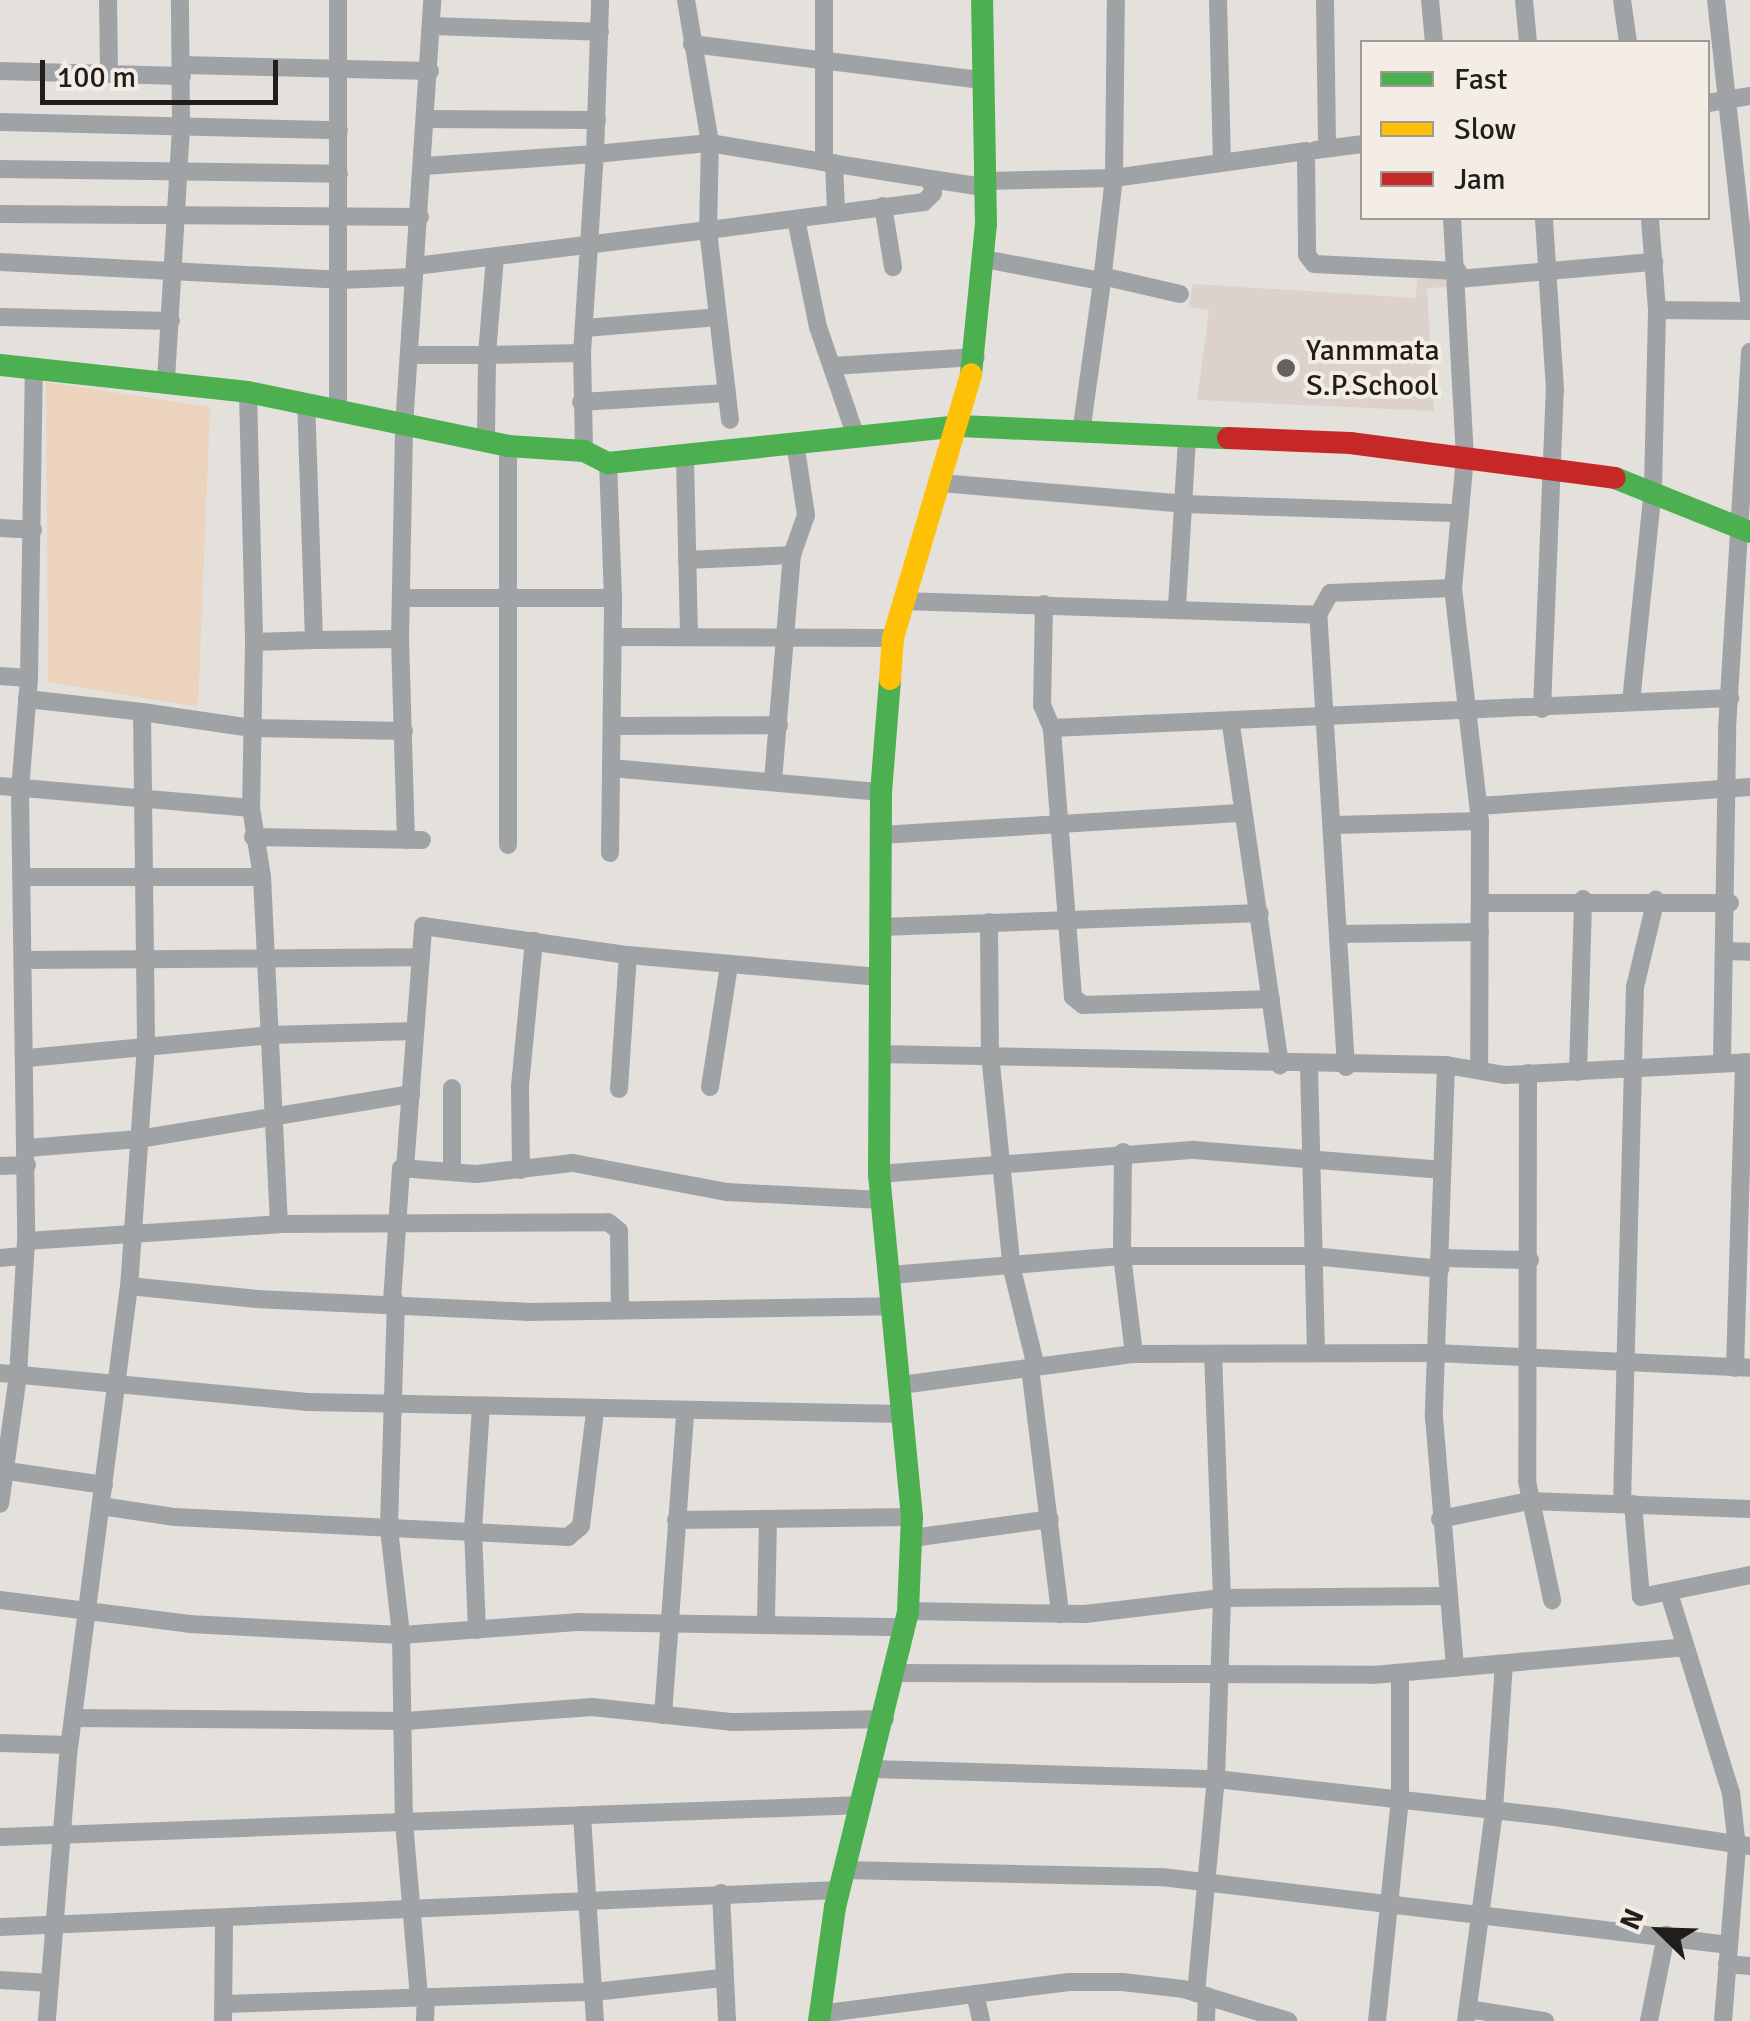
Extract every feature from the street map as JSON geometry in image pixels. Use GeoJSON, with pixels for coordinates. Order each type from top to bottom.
{"type":"FeatureCollection","features":[{"type":"Feature","properties":{"kind":"street"},"geometry":{"type":"LineString","coordinates":[[108,0],[109,74]]}},
{"type":"Feature","properties":{"kind":"street"},"geometry":{"type":"LineString","coordinates":[[166,380],[181,127],[180,0]]}},
{"type":"Feature","properties":{"kind":"street"},"geometry":{"type":"LineString","coordinates":[[338,0],[338,413]]}},
{"type":"Feature","properties":{"kind":"street"},"geometry":{"type":"LineString","coordinates":[[254,838],[414,840],[400,638],[404,426],[432,0]]}},
{"type":"Feature","properties":{"kind":"street"},"geometry":{"type":"LineString","coordinates":[[584,451],[582,353],[596,154],[600,0]]}},
{"type":"Feature","properties":{"kind":"street"},"geometry":{"type":"LineString","coordinates":[[686,0],[710,142],[708,230],[730,420]]}},
{"type":"Feature","properties":{"kind":"street"},"geometry":{"type":"LineString","coordinates":[[824,0],[829,162],[836,210]]}},
{"type":"Feature","properties":{"kind":"street"},"geometry":{"type":"LineString","coordinates":[[982,0],[984,259],[976,357],[960,426],[892,638],[881,792],[879,1174],[912,1528],[906,1619],[885,1719],[841,1880],[819,2018],[975,1994],[1122,1982],[1201,1995],[1288,2021]]}},
{"type":"Feature","properties":{"kind":"street"},"geometry":{"type":"LineString","coordinates":[[1081,433],[1114,178],[1116,0]]}},
{"type":"Feature","properties":{"kind":"street"},"geometry":{"type":"LineString","coordinates":[[1218,0],[1222,161]]}},
{"type":"Feature","properties":{"kind":"street"},"geometry":{"type":"LineString","coordinates":[[1325,0],[1327,148]]}},
{"type":"Feature","properties":{"kind":"street"},"geometry":{"type":"LineString","coordinates":[[1430,0],[1434,40]]}},
{"type":"Feature","properties":{"kind":"street"},"geometry":{"type":"LineString","coordinates":[[1524,0],[1528,40]]}},
{"type":"Feature","properties":{"kind":"street"},"geometry":{"type":"LineString","coordinates":[[1622,0],[1628,40]]}},
{"type":"Feature","properties":{"kind":"street"},"geometry":{"type":"LineString","coordinates":[[1657,310],[1750,309],[1716,0]]}},
{"type":"Feature","properties":{"kind":"street"},"geometry":{"type":"LineString","coordinates":[[432,26],[600,32]]}},
{"type":"Feature","properties":{"kind":"street"},"geometry":{"type":"LineString","coordinates":[[692,44],[825,65],[982,80]]}},
{"type":"Feature","properties":{"kind":"street"},"geometry":{"type":"LineString","coordinates":[[0,72],[109,74],[340,67],[430,72]]}},
{"type":"Feature","properties":{"kind":"street"},"geometry":{"type":"LineString","coordinates":[[1710,103],[1750,96]]}},
{"type":"Feature","properties":{"kind":"street"},"geometry":{"type":"LineString","coordinates":[[426,119],[597,120]]}},
{"type":"Feature","properties":{"kind":"street"},"geometry":{"type":"LineString","coordinates":[[0,122],[339,130]]}},
{"type":"Feature","properties":{"kind":"street"},"geometry":{"type":"LineString","coordinates":[[424,166],[710,142],[983,184],[1114,178],[1360,144]]}},
{"type":"Feature","properties":{"kind":"street"},"geometry":{"type":"LineString","coordinates":[[1306,152],[1308,255],[1314,264],[1458,275],[1548,274],[1654,262]]}},
{"type":"Feature","properties":{"kind":"street"},"geometry":{"type":"LineString","coordinates":[[0,169],[340,174]]}},
{"type":"Feature","properties":{"kind":"street"},"geometry":{"type":"LineString","coordinates":[[0,262],[340,280],[930,199],[931,179]]}},
{"type":"Feature","properties":{"kind":"street"},"geometry":{"type":"LineString","coordinates":[[883,206],[893,267]]}},
{"type":"Feature","properties":{"kind":"street"},"geometry":{"type":"LineString","coordinates":[[0,214],[174,220],[420,217]]}},
{"type":"Feature","properties":{"kind":"street"},"geometry":{"type":"LineString","coordinates":[[796,218],[832,366],[856,438]]}},
{"type":"Feature","properties":{"kind":"street"},"geometry":{"type":"LineString","coordinates":[[1452,220],[1465,457],[1453,588],[1479,814],[1479,1068]]}},
{"type":"Feature","properties":{"kind":"street"},"geometry":{"type":"LineString","coordinates":[[1542,709],[1552,468],[1544,220]]}},
{"type":"Feature","properties":{"kind":"street"},"geometry":{"type":"LineString","coordinates":[[1631,702],[1654,488],[1657,310],[1650,220]]}},
{"type":"Feature","properties":{"kind":"street"},"geometry":{"type":"LineString","coordinates":[[495,257],[487,355],[497,444],[506,600],[508,845]]}},
{"type":"Feature","properties":{"kind":"street"},"geometry":{"type":"LineString","coordinates":[[984,259],[1180,294]]}},
{"type":"Feature","properties":{"kind":"street"},"geometry":{"type":"LineString","coordinates":[[0,317],[171,321]]}},
{"type":"Feature","properties":{"kind":"street"},"geometry":{"type":"LineString","coordinates":[[585,328],[718,317]]}},
{"type":"Feature","properties":{"kind":"street"},"geometry":{"type":"LineString","coordinates":[[1722,1062],[1730,904],[1730,692],[1743,528],[1750,352]]}},
{"type":"Feature","properties":{"kind":"street"},"geometry":{"type":"LineString","coordinates":[[410,355],[582,353]]}},
{"type":"Feature","properties":{"kind":"street"},"geometry":{"type":"LineString","coordinates":[[832,366],[976,357]]}},
{"type":"Feature","properties":{"kind":"street"},"geometry":{"type":"LineString","coordinates":[[0,365],[166,380],[248,392],[497,444],[584,451],[608,462],[686,459],[794,442],[960,426],[1187,439],[1350,443],[1606,474],[1654,488],[1743,528]]}},
{"type":"Feature","properties":{"kind":"street"},"geometry":{"type":"LineString","coordinates":[[0,1504],[9,1374],[26,1248],[28,1058],[20,790],[29,678],[34,367]]}},
{"type":"Feature","properties":{"kind":"street"},"geometry":{"type":"LineString","coordinates":[[248,392],[254,642],[252,808],[262,878],[280,1224]]}},
{"type":"Feature","properties":{"kind":"street"},"geometry":{"type":"LineString","coordinates":[[581,402],[727,393]]}},
{"type":"Feature","properties":{"kind":"street"},"geometry":{"type":"LineString","coordinates":[[306,405],[314,640]]}},
{"type":"Feature","properties":{"kind":"street"},"geometry":{"type":"LineString","coordinates":[[1177,607],[1187,439]]}},
{"type":"Feature","properties":{"kind":"street"},"geometry":{"type":"LineString","coordinates":[[773,780],[792,556],[806,515],[794,442]]}},
{"type":"Feature","properties":{"kind":"street"},"geometry":{"type":"LineString","coordinates":[[686,459],[689,636]]}},
{"type":"Feature","properties":{"kind":"street"},"geometry":{"type":"LineString","coordinates":[[608,462],[614,598],[610,853]]}},
{"type":"Feature","properties":{"kind":"street"},"geometry":{"type":"LineString","coordinates":[[940,483],[1184,504],[1460,513]]}},
{"type":"Feature","properties":{"kind":"street"},"geometry":{"type":"LineString","coordinates":[[0,528],[33,530]]}},
{"type":"Feature","properties":{"kind":"street"},"geometry":{"type":"LineString","coordinates":[[687,560],[792,556]]}},
{"type":"Feature","properties":{"kind":"street"},"geometry":{"type":"LineString","coordinates":[[1346,1067],[1335,825],[1318,615],[1330,593],[1453,588]]}},
{"type":"Feature","properties":{"kind":"street"},"geometry":{"type":"LineString","coordinates":[[402,598],[614,598]]}},
{"type":"Feature","properties":{"kind":"street"},"geometry":{"type":"LineString","coordinates":[[902,600],[1318,615]]}},
{"type":"Feature","properties":{"kind":"street"},"geometry":{"type":"LineString","coordinates":[[1044,604],[1042,704],[1052,728],[1062,824],[1064,918],[1077,1002],[1271,999]]}},
{"type":"Feature","properties":{"kind":"street"},"geometry":{"type":"LineString","coordinates":[[613,637],[892,638]]}},
{"type":"Feature","properties":{"kind":"street"},"geometry":{"type":"LineString","coordinates":[[254,642],[400,638]]}},
{"type":"Feature","properties":{"kind":"street"},"geometry":{"type":"LineString","coordinates":[[0,676],[29,678]]}},
{"type":"Feature","properties":{"kind":"street"},"geometry":{"type":"LineString","coordinates":[[1052,728],[1467,714],[1631,702],[1730,692],[1750,686]]}},
{"type":"Feature","properties":{"kind":"street"},"geometry":{"type":"LineString","coordinates":[[27,699],[252,728],[404,732]]}},
{"type":"Feature","properties":{"kind":"street"},"geometry":{"type":"LineString","coordinates":[[47,2021],[84,1609],[129,1286],[146,1045],[142,712]]}},
{"type":"Feature","properties":{"kind":"street"},"geometry":{"type":"LineString","coordinates":[[1231,724],[1280,1066]]}},
{"type":"Feature","properties":{"kind":"street"},"geometry":{"type":"LineString","coordinates":[[612,726],[778,725]]}},
{"type":"Feature","properties":{"kind":"street"},"geometry":{"type":"LineString","coordinates":[[612,768],[881,792]]}},
{"type":"Feature","properties":{"kind":"street"},"geometry":{"type":"LineString","coordinates":[[0,786],[252,808]]}},
{"type":"Feature","properties":{"kind":"street"},"geometry":{"type":"LineString","coordinates":[[1335,825],[1750,787]]}},
{"type":"Feature","properties":{"kind":"street"},"geometry":{"type":"LineString","coordinates":[[881,835],[1243,812]]}},
{"type":"Feature","properties":{"kind":"street"},"geometry":{"type":"LineString","coordinates":[[22,877],[262,878]]}},
{"type":"Feature","properties":{"kind":"street"},"geometry":{"type":"LineString","coordinates":[[1481,903],[1656,899],[1730,904]]}},
{"type":"Feature","properties":{"kind":"street"},"geometry":{"type":"LineString","coordinates":[[1656,899],[1638,963],[1633,1070],[1627,1504],[1638,1594],[1669,1593],[1750,1575]]}},
{"type":"Feature","properties":{"kind":"street"},"geometry":{"type":"LineString","coordinates":[[1578,1072],[1583,900]]}},
{"type":"Feature","properties":{"kind":"street"},"geometry":{"type":"LineString","coordinates":[[881,926],[1260,914]]}},
{"type":"Feature","properties":{"kind":"street"},"geometry":{"type":"LineString","coordinates":[[989,922],[990,1054],[1000,1161],[1012,1269],[1033,1367],[1060,1614]]}},
{"type":"Feature","properties":{"kind":"street"},"geometry":{"type":"LineString","coordinates":[[426,2021],[404,1822],[406,1721],[402,1635],[389,1529],[398,1222],[423,926],[628,955],[879,976]]}},
{"type":"Feature","properties":{"kind":"street"},"geometry":{"type":"LineString","coordinates":[[1339,934],[1480,932]]}},
{"type":"Feature","properties":{"kind":"street"},"geometry":{"type":"LineString","coordinates":[[521,1170],[520,1086],[534,941]]}},
{"type":"Feature","properties":{"kind":"street"},"geometry":{"type":"LineString","coordinates":[[1725,951],[1750,952]]}},
{"type":"Feature","properties":{"kind":"street"},"geometry":{"type":"LineString","coordinates":[[619,1089],[628,955]]}},
{"type":"Feature","properties":{"kind":"street"},"geometry":{"type":"LineString","coordinates":[[24,960],[420,957]]}},
{"type":"Feature","properties":{"kind":"street"},"geometry":{"type":"LineString","coordinates":[[710,1087],[728,965]]}},
{"type":"Feature","properties":{"kind":"street"},"geometry":{"type":"LineString","coordinates":[[28,1058],[270,1034],[415,1031]]}},
{"type":"Feature","properties":{"kind":"street"},"geometry":{"type":"LineString","coordinates":[[878,1054],[990,1054],[1280,1066],[1446,1066],[1528,1074],[1747,1062],[1743,1368],[1435,1353],[1134,1354],[901,1385]]}},
{"type":"Feature","properties":{"kind":"street"},"geometry":{"type":"LineString","coordinates":[[1309,1066],[1316,1352]]}},
{"type":"Feature","properties":{"kind":"street"},"geometry":{"type":"LineString","coordinates":[[1446,1066],[1435,1353],[1440,1519],[1455,1668]]}},
{"type":"Feature","properties":{"kind":"street"},"geometry":{"type":"LineString","coordinates":[[1528,1074],[1529,1501],[1552,1600]]}},
{"type":"Feature","properties":{"kind":"street"},"geometry":{"type":"LineString","coordinates":[[452,1088],[452,1170]]}},
{"type":"Feature","properties":{"kind":"street"},"geometry":{"type":"LineString","coordinates":[[0,1166],[27,1157],[411,1094]]}},
{"type":"Feature","properties":{"kind":"street"},"geometry":{"type":"LineString","coordinates":[[879,1174],[1123,1152],[1311,1157],[1440,1170]]}},
{"type":"Feature","properties":{"kind":"street"},"geometry":{"type":"LineString","coordinates":[[1123,1152],[1122,1256],[1134,1354]]}},
{"type":"Feature","properties":{"kind":"street"},"geometry":{"type":"LineString","coordinates":[[405,1168],[521,1170],[604,1166],[728,1192],[882,1200]]}},
{"type":"Feature","properties":{"kind":"street"},"geometry":{"type":"LineString","coordinates":[[0,1258],[26,1248],[132,1232],[398,1222],[613,1224],[619,1230],[620,1310]]}},
{"type":"Feature","properties":{"kind":"street"},"geometry":{"type":"LineString","coordinates":[[890,1275],[1012,1269],[1122,1256],[1313,1256],[1439,1263],[1530,1260]]}},
{"type":"Feature","properties":{"kind":"street"},"geometry":{"type":"LineString","coordinates":[[129,1286],[256,1299],[394,1301],[528,1312],[892,1306]]}},
{"type":"Feature","properties":{"kind":"street"},"geometry":{"type":"LineString","coordinates":[[1206,2021],[1201,1995],[1216,1779],[1222,1598],[1213,1354]]}},
{"type":"Feature","properties":{"kind":"street"},"geometry":{"type":"LineString","coordinates":[[9,1374],[118,1381],[215,1396],[596,1412],[903,1414]]}},
{"type":"Feature","properties":{"kind":"street"},"geometry":{"type":"LineString","coordinates":[[477,1630],[473,1530],[481,1407]]}},
{"type":"Feature","properties":{"kind":"street"},"geometry":{"type":"LineString","coordinates":[[100,1506],[175,1517],[568,1537],[579,1532],[596,1412]]}},
{"type":"Feature","properties":{"kind":"street"},"geometry":{"type":"LineString","coordinates":[[663,1715],[685,1412]]}},
{"type":"Feature","properties":{"kind":"street"},"geometry":{"type":"LineString","coordinates":[[3,1470],[104,1486]]}},
{"type":"Feature","properties":{"kind":"street"},"geometry":{"type":"LineString","coordinates":[[1440,1519],[1529,1501],[1750,1508]]}},
{"type":"Feature","properties":{"kind":"street"},"geometry":{"type":"LineString","coordinates":[[676,1520],[768,1519],[912,1528],[1050,1519]]}},
{"type":"Feature","properties":{"kind":"street"},"geometry":{"type":"LineString","coordinates":[[766,1621],[768,1519]]}},
{"type":"Feature","properties":{"kind":"street"},"geometry":{"type":"LineString","coordinates":[[1669,1593],[1719,1744],[1744,1847],[1722,2021]]}},
{"type":"Feature","properties":{"kind":"street"},"geometry":{"type":"LineString","coordinates":[[0,1600],[189,1624],[402,1635],[667,1622],[1060,1614],[1222,1598],[1446,1596]]}},
{"type":"Feature","properties":{"kind":"street"},"geometry":{"type":"LineString","coordinates":[[895,1673],[1400,1672],[1685,1647]]}},
{"type":"Feature","properties":{"kind":"street"},"geometry":{"type":"LineString","coordinates":[[1504,1664],[1494,1810],[1467,2015],[1544,2021]]}},
{"type":"Feature","properties":{"kind":"street"},"geometry":{"type":"LineString","coordinates":[[1377,2021],[1400,1800],[1400,1672]]}},
{"type":"Feature","properties":{"kind":"street"},"geometry":{"type":"LineString","coordinates":[[72,1718],[406,1721],[536,1708],[733,1722],[885,1719]]}},
{"type":"Feature","properties":{"kind":"street"},"geometry":{"type":"LineString","coordinates":[[0,1743],[69,1744]]}},
{"type":"Feature","properties":{"kind":"street"},"geometry":{"type":"LineString","coordinates":[[872,1769],[1216,1779],[1494,1810],[1744,1847]]}},
{"type":"Feature","properties":{"kind":"street"},"geometry":{"type":"LineString","coordinates":[[0,1836],[862,1805]]}},
{"type":"Feature","properties":{"kind":"street"},"geometry":{"type":"LineString","coordinates":[[582,1815],[591,1896],[596,2021]]}},
{"type":"Feature","properties":{"kind":"street"},"geometry":{"type":"LineString","coordinates":[[0,1927],[56,1929],[591,1896],[722,1893],[841,1880],[1136,1875],[1729,1945]]}},
{"type":"Feature","properties":{"kind":"street"},"geometry":{"type":"LineString","coordinates":[[722,1893],[721,1978],[726,2021]]}},
{"type":"Feature","properties":{"kind":"street"},"geometry":{"type":"LineString","coordinates":[[224,1920],[224,2013],[422,1997],[594,1992],[721,1978]]}},
{"type":"Feature","properties":{"kind":"street"},"geometry":{"type":"LineString","coordinates":[[1649,2021],[1666,1935]]}},
{"type":"Feature","properties":{"kind":"street"},"geometry":{"type":"LineString","coordinates":[[1727,1964],[1750,1966]]}},
{"type":"Feature","properties":{"kind":"street"},"geometry":{"type":"LineString","coordinates":[[0,1980],[50,1983]]}},
{"type":"Feature","properties":{"kind":"street"},"geometry":{"type":"LineString","coordinates":[[975,1994],[981,2021]]}},
{"type":"Feature","properties":{"kind":"shaded area"},"geometry":{"type":"Polygon","coordinates":[[[1449,277],[1449,287],[1427,288],[1434,411],[1197,400],[1209,310],[1188,307],[1193,284],[1416,298],[1417,279],[1449,277]]]}},
{"type":"Feature","properties":{"kind":"shaded area"},"geometry":{"type":"Polygon","coordinates":[[[46,382],[210,407],[198,707],[48,682],[46,382]]]}},
{"type":"Feature","properties":{"kind":"traffic: fast"},"geometry":{"type":"LineString","coordinates":[[971,374],[986,225],[982,0]]}},
{"type":"Feature","properties":{"kind":"traffic: fast"},"geometry":{"type":"LineString","coordinates":[[0,365],[248,392],[508,446],[584,451],[608,463],[960,426],[1228,438]]}},
{"type":"Feature","properties":{"kind":"traffic: fast"},"geometry":{"type":"LineString","coordinates":[[1615,478],[1750,532]]}},
{"type":"Feature","properties":{"kind":"traffic: fast"},"geometry":{"type":"LineString","coordinates":[[819,2021],[835,1907],[908,1611],[912,1517],[879,1174],[881,792],[890,679]]}},
{"type":"Feature","properties":{"kind":"traffic: slow"},"geometry":{"type":"LineString","coordinates":[[890,679],[893,638],[971,374]]}},
{"type":"Feature","properties":{"kind":"traffic: jam"},"geometry":{"type":"LineString","coordinates":[[1228,438],[1350,443],[1615,478]]}},
{"type":"Feature","properties":{"kind":"place","name":"Yanmmata S.P.School"},"geometry":{"type":"Point","coordinates":[1286,368]}}]}
